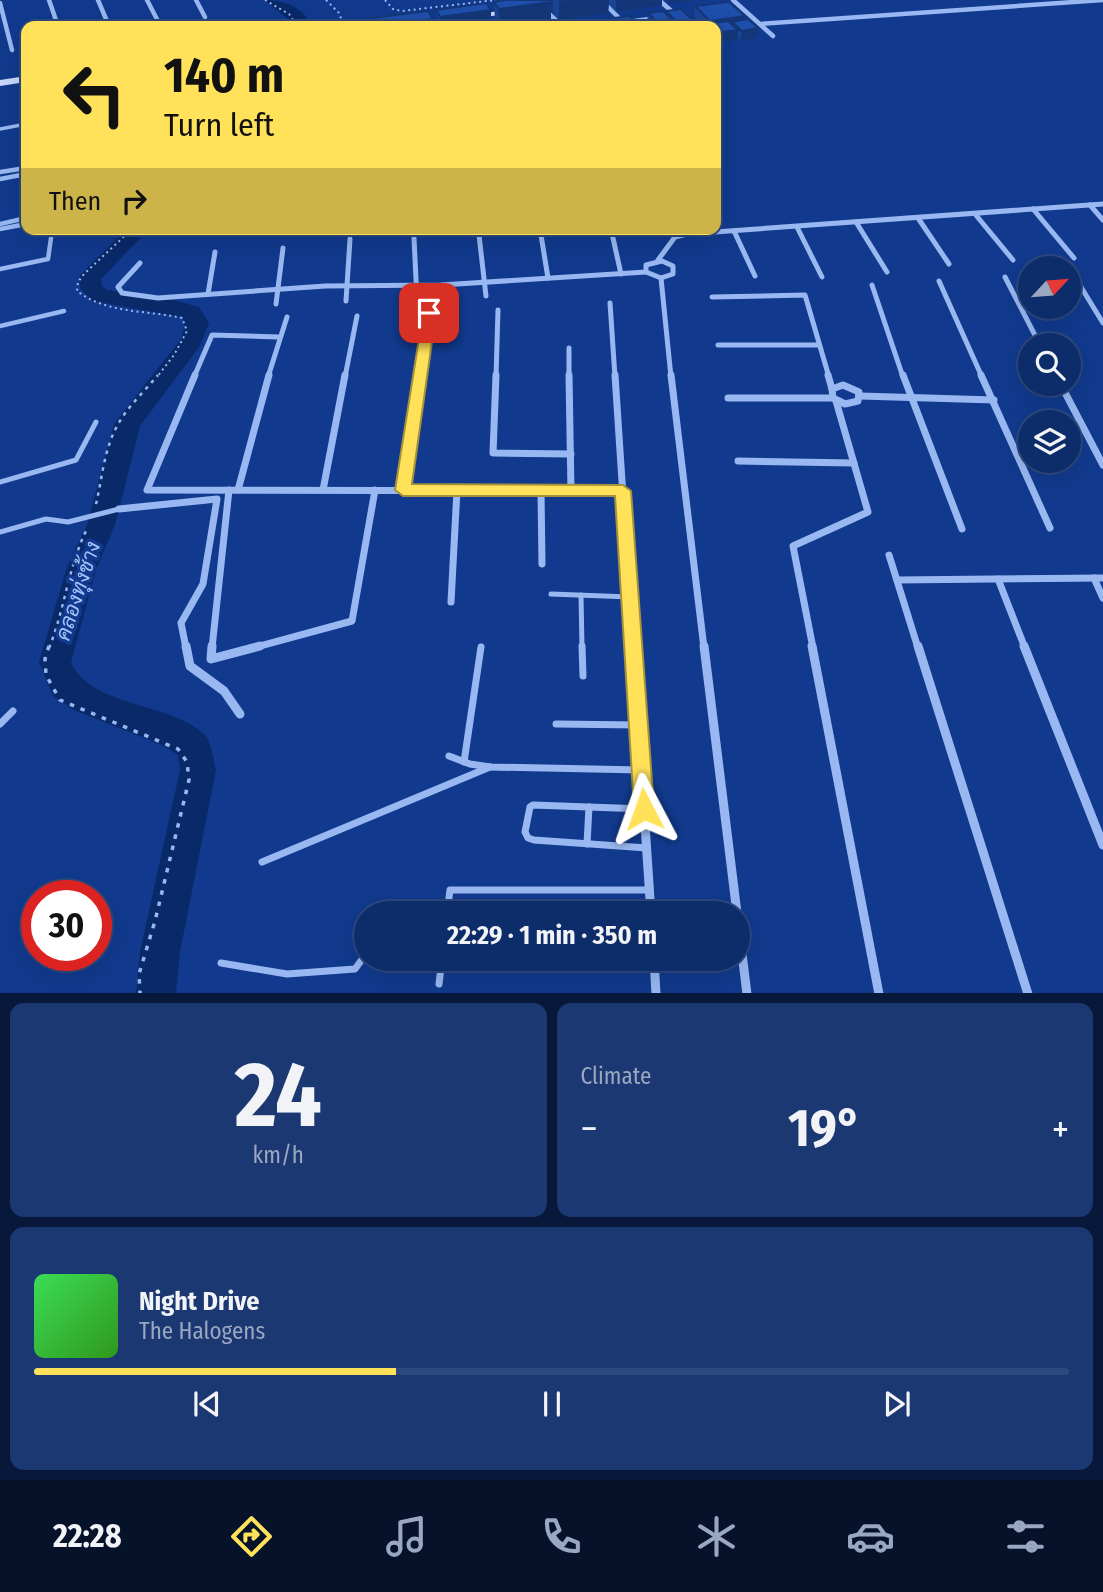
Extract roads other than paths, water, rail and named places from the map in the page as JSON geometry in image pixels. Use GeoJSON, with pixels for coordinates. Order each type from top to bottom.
{"type":"FeatureCollection","features":[{"type":"Feature","properties":{"kind":"street"},"geometry":{"type":"LineString","coordinates":[[50,0],[56,21]]}},
{"type":"Feature","properties":{"kind":"street"},"geometry":{"type":"LineString","coordinates":[[98,0],[107,21]]}},
{"type":"Feature","properties":{"kind":"street"},"geometry":{"type":"LineString","coordinates":[[147,0],[158,21]]}},
{"type":"Feature","properties":{"kind":"street"},"geometry":{"type":"LineString","coordinates":[[196,0],[205,17]]}},
{"type":"Feature","properties":{"kind":"street"},"geometry":{"type":"LineString","coordinates":[[601,0],[622,21]]}},
{"type":"Feature","properties":{"kind":"street"},"geometry":{"type":"LineString","coordinates":[[659,0],[676,15]]}},
{"type":"Feature","properties":{"kind":"street"},"geometry":{"type":"LineString","coordinates":[[733,0],[773,36]]}},
{"type":"Feature","properties":{"kind":"street"},"geometry":{"type":"LineString","coordinates":[[760,24],[1103,0]]}},
{"type":"Feature","properties":{"kind":"street"},"geometry":{"type":"LineString","coordinates":[[0,3],[12,50]]}},
{"type":"Feature","properties":{"kind":"street"},"geometry":{"type":"LineString","coordinates":[[530,9],[555,5]]}},
{"type":"Feature","properties":{"kind":"street"},"geometry":{"type":"LineString","coordinates":[[725,8],[739,6]]}},
{"type":"Feature","properties":{"kind":"street"},"geometry":{"type":"LineString","coordinates":[[542,7],[557,21]]}},
{"type":"Feature","properties":{"kind":"street"},"geometry":{"type":"LineString","coordinates":[[452,21],[519,10]]}},
{"type":"Feature","properties":{"kind":"street"},"geometry":{"type":"LineString","coordinates":[[635,21],[685,14]]}},
{"type":"Feature","properties":{"kind":"street"},"geometry":{"type":"LineString","coordinates":[[485,15],[490,21]]}},
{"type":"Feature","properties":{"kind":"street"},"geometry":{"type":"LineString","coordinates":[[0,83],[21,80]]}},
{"type":"Feature","properties":{"kind":"street"},"geometry":{"type":"LineString","coordinates":[[721,232],[1103,204]]}},
{"type":"Feature","properties":{"kind":"street"},"geometry":{"type":"LineString","coordinates":[[1090,205],[1103,220]]}},
{"type":"Feature","properties":{"kind":"street"},"geometry":{"type":"LineString","coordinates":[[1033,209],[1072,256]]}},
{"type":"Feature","properties":{"kind":"street"},"geometry":{"type":"LineString","coordinates":[[975,214],[1013,260]]}},
{"type":"Feature","properties":{"kind":"street"},"geometry":{"type":"LineString","coordinates":[[918,218],[949,264]]}},
{"type":"Feature","properties":{"kind":"street"},"geometry":{"type":"LineString","coordinates":[[856,222],[887,272]]}},
{"type":"Feature","properties":{"kind":"street"},"geometry":{"type":"LineString","coordinates":[[797,227],[822,277]]}},
{"type":"Feature","properties":{"kind":"street"},"geometry":{"type":"LineString","coordinates":[[734,231],[755,276]]}},
{"type":"Feature","properties":{"kind":"street"},"geometry":{"type":"LineString","coordinates":[[479,235],[486,296]]}},
{"type":"Feature","properties":{"kind":"street"},"geometry":{"type":"LineString","coordinates":[[541,235],[548,278]]}},
{"type":"Feature","properties":{"kind":"street"},"geometry":{"type":"LineString","coordinates":[[612,235],[621,274]]}},
{"type":"Feature","properties":{"kind":"street"},"geometry":{"type":"LineString","coordinates":[[646,272],[646,265],[658,260],[675,237],[683,235]]}},
{"type":"Feature","properties":{"kind":"street"},"geometry":{"type":"LineString","coordinates":[[414,238],[417,299]]}},
{"type":"Feature","properties":{"kind":"street"},"geometry":{"type":"LineString","coordinates":[[346,301],[350,239]]}},
{"type":"Feature","properties":{"kind":"street"},"geometry":{"type":"LineString","coordinates":[[276,304],[283,248]]}},
{"type":"Feature","properties":{"kind":"street"},"geometry":{"type":"LineString","coordinates":[[208,294],[215,253]]}},
{"type":"Feature","properties":{"kind":"street"},"geometry":{"type":"LineString","coordinates":[[140,263],[118,287],[122,293],[148,298],[278,288],[416,285],[646,272],[661,278],[673,274],[675,270],[669,263],[658,260]]}},
{"type":"Feature","properties":{"kind":"street"},"geometry":{"type":"LineString","coordinates":[[1005,277],[1034,333]]}},
{"type":"Feature","properties":{"kind":"street"},"geometry":{"type":"LineString","coordinates":[[661,278],[662,304],[747,993]]}},
{"type":"Feature","properties":{"kind":"street"},"geometry":{"type":"LineString","coordinates":[[939,281],[1050,528]]}},
{"type":"Feature","properties":{"kind":"street"},"geometry":{"type":"LineString","coordinates":[[872,285],[910,397],[962,529]]}},
{"type":"Feature","properties":{"kind":"street"},"geometry":{"type":"LineString","coordinates":[[1082,289],[1103,323]]}},
{"type":"Feature","properties":{"kind":"street"},"geometry":{"type":"LineString","coordinates":[[712,297],[805,295],[868,512],[793,546],[879,993]]}},
{"type":"Feature","properties":{"kind":"street"},"geometry":{"type":"LineString","coordinates":[[610,303],[650,901]]}},
{"type":"Feature","properties":{"kind":"street"},"geometry":{"type":"LineString","coordinates":[[498,310],[493,453],[571,454]]}},
{"type":"Feature","properties":{"kind":"street"},"geometry":{"type":"LineString","coordinates":[[403,490],[429,313]]}},
{"type":"Feature","properties":{"kind":"street"},"geometry":{"type":"LineString","coordinates":[[323,490],[357,316]]}},
{"type":"Feature","properties":{"kind":"street"},"geometry":{"type":"LineString","coordinates":[[287,317],[233,490],[211,659],[352,621],[375,490]]}},
{"type":"Feature","properties":{"kind":"street"},"geometry":{"type":"LineString","coordinates":[[279,337],[212,335],[147,490],[623,491]]}},
{"type":"Feature","properties":{"kind":"street"},"geometry":{"type":"LineString","coordinates":[[718,345],[818,345]]}},
{"type":"Feature","properties":{"kind":"street"},"geometry":{"type":"LineString","coordinates":[[569,348],[571,491]]}},
{"type":"Feature","properties":{"kind":"street"},"geometry":{"type":"LineString","coordinates":[[832,389],[848,386],[860,396]]}},
{"type":"Feature","properties":{"kind":"street"},"geometry":{"type":"LineString","coordinates":[[860,396],[994,400]]}},
{"type":"Feature","properties":{"kind":"street"},"geometry":{"type":"LineString","coordinates":[[728,398],[835,399],[855,404],[860,396]]}},
{"type":"Feature","properties":{"kind":"street"},"geometry":{"type":"LineString","coordinates":[[1067,396],[1103,465]]}},
{"type":"Feature","properties":{"kind":"street"},"geometry":{"type":"LineString","coordinates":[[738,461],[854,463]]}},
{"type":"Feature","properties":{"kind":"street"},"geometry":{"type":"LineString","coordinates":[[450,602],[457,491]]}},
{"type":"Feature","properties":{"kind":"street"},"geometry":{"type":"LineString","coordinates":[[541,491],[542,564]]}},
{"type":"Feature","properties":{"kind":"street"},"geometry":{"type":"LineString","coordinates":[[119,509],[217,499],[203,584],[181,622],[190,666],[224,691],[240,714]]}},
{"type":"Feature","properties":{"kind":"street"},"geometry":{"type":"LineString","coordinates":[[889,555],[1028,993]]}},
{"type":"Feature","properties":{"kind":"street"},"geometry":{"type":"LineString","coordinates":[[897,580],[1098,578],[1103,598]]}},
{"type":"Feature","properties":{"kind":"street"},"geometry":{"type":"LineString","coordinates":[[998,579],[1103,845]]}},
{"type":"Feature","properties":{"kind":"street"},"geometry":{"type":"LineString","coordinates":[[655,971],[656,993]]}},
{"type":"Feature","properties":{"kind":"lane"},"geometry":{"type":"LineString","coordinates":[[0,129],[21,125]]}},
{"type":"Feature","properties":{"kind":"lane"},"geometry":{"type":"LineString","coordinates":[[0,172],[21,168]]}},
{"type":"Feature","properties":{"kind":"lane"},"geometry":{"type":"LineString","coordinates":[[0,179],[21,175]]}},
{"type":"Feature","properties":{"kind":"lane"},"geometry":{"type":"LineString","coordinates":[[0,223],[21,219]]}},
{"type":"Feature","properties":{"kind":"lane"},"geometry":{"type":"LineString","coordinates":[[0,229],[21,225]]}},
{"type":"Feature","properties":{"kind":"lane"},"geometry":{"type":"LineString","coordinates":[[0,269],[48,259],[51,238]]}},
{"type":"Feature","properties":{"kind":"lane"},"geometry":{"type":"LineString","coordinates":[[0,326],[64,312]]}},
{"type":"Feature","properties":{"kind":"lane"},"geometry":{"type":"LineString","coordinates":[[0,482],[76,460],[96,422]]}},
{"type":"Feature","properties":{"kind":"lane"},"geometry":{"type":"LineString","coordinates":[[0,532],[47,519],[68,522],[119,509]]}},
{"type":"Feature","properties":{"kind":"lane"},"geometry":{"type":"LineString","coordinates":[[551,594],[630,597]]}},
{"type":"Feature","properties":{"kind":"lane"},"geometry":{"type":"LineString","coordinates":[[581,595],[583,676]]}},
{"type":"Feature","properties":{"kind":"lane"},"geometry":{"type":"LineString","coordinates":[[464,762],[481,647]]}},
{"type":"Feature","properties":{"kind":"lane"},"geometry":{"type":"LineString","coordinates":[[0,724],[13,711]]}},
{"type":"Feature","properties":{"kind":"lane"},"geometry":{"type":"LineString","coordinates":[[556,724],[638,725]]}},
{"type":"Feature","properties":{"kind":"lane"},"geometry":{"type":"LineString","coordinates":[[449,756],[489,767],[641,770]]}},
{"type":"Feature","properties":{"kind":"lane"},"geometry":{"type":"LineString","coordinates":[[262,862],[489,767]]}},
{"type":"Feature","properties":{"kind":"lane"},"geometry":{"type":"LineString","coordinates":[[644,809],[533,805],[530,807],[525,832],[528,838],[534,840],[647,848]]}},
{"type":"Feature","properties":{"kind":"lane"},"geometry":{"type":"LineString","coordinates":[[587,844],[589,807]]}},
{"type":"Feature","properties":{"kind":"lane"},"geometry":{"type":"LineString","coordinates":[[449,901],[450,890],[649,890]]}},
{"type":"Feature","properties":{"kind":"lane"},"geometry":{"type":"LineString","coordinates":[[221,963],[287,974],[354,969]]}},
{"type":"Feature","properties":{"kind":"lane"},"geometry":{"type":"LineString","coordinates":[[439,984],[441,971]]}},
{"type":"Feature","properties":{"kind":"waterway","name":"คลองทุ่งช้าง"},"geometry":{"type":"LineString","coordinates":[[272,0],[302,21]]}},
{"type":"Feature","properties":{"kind":"waterway","name":"คลองทุ่งช้าง"},"geometry":{"type":"LineString","coordinates":[[133,235],[90,278],[91,288],[100,296],[166,305],[191,312],[197,323],[192,341],[127,424],[101,525],[82,567],[55,662],[65,686],[86,699],[176,735],[193,746],[198,770],[160,952],[156,993]]}}]}
